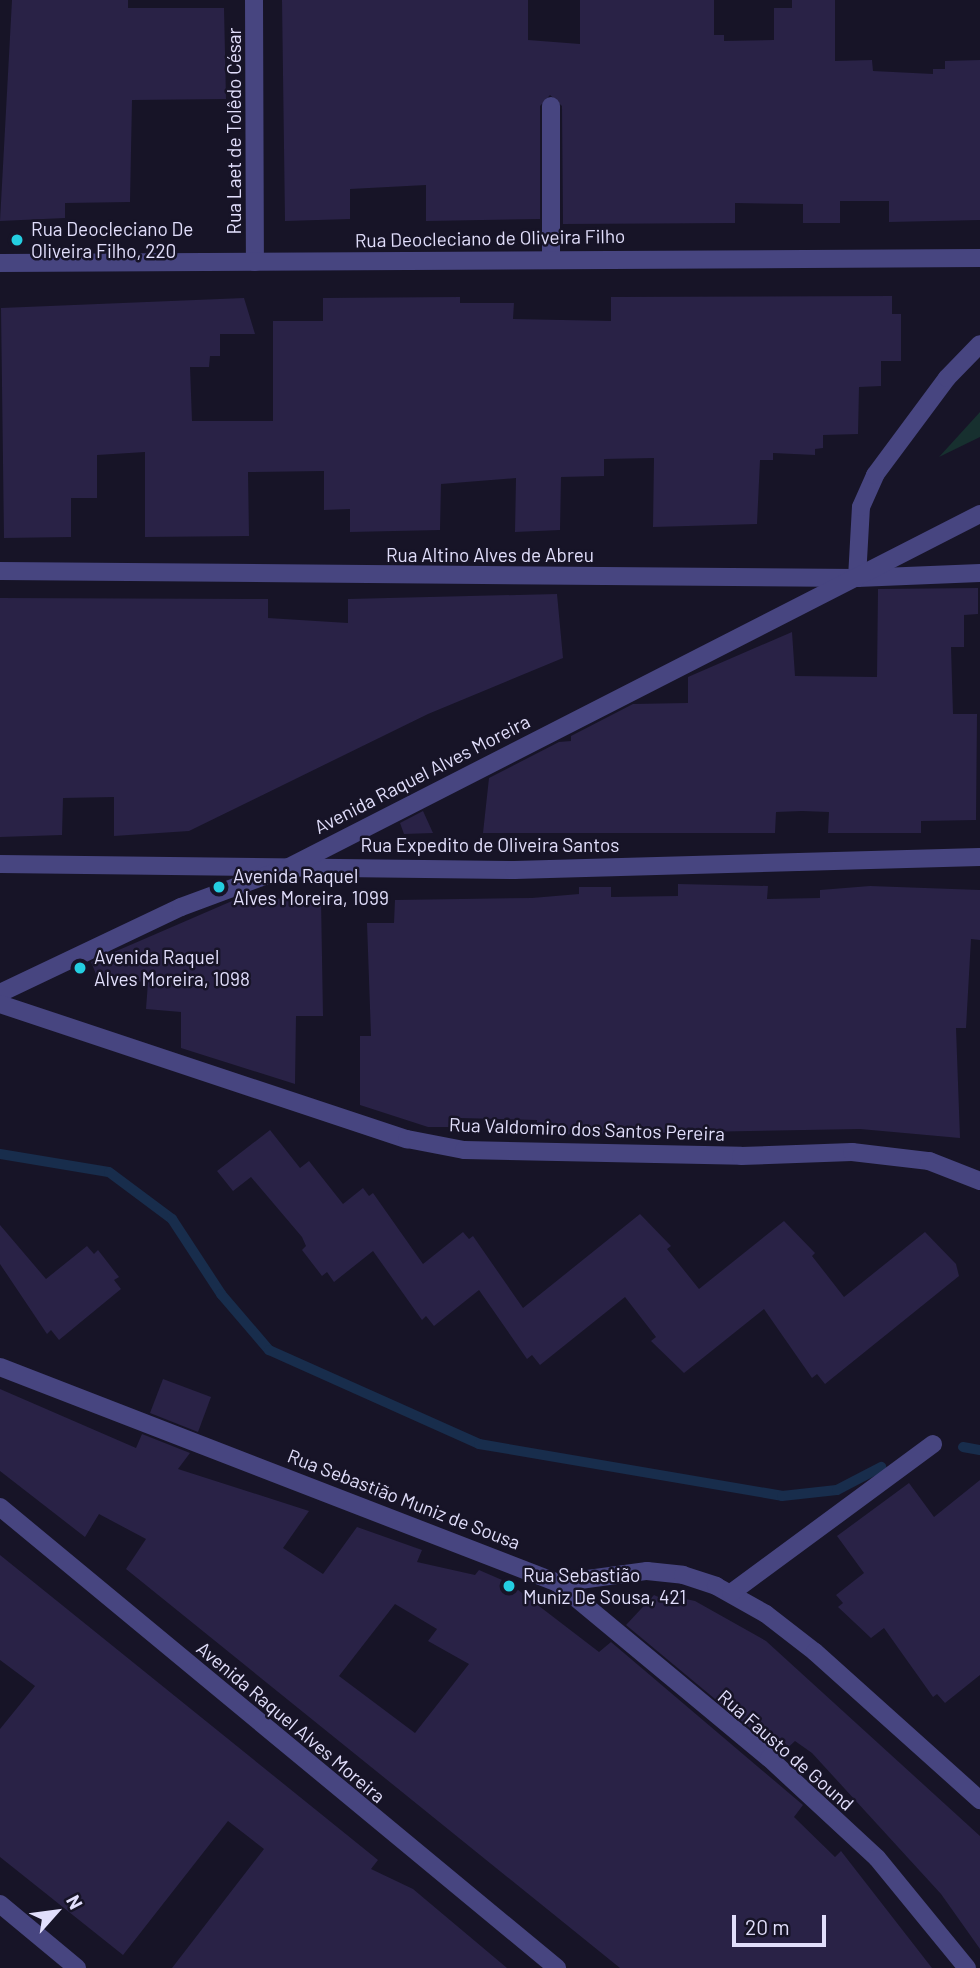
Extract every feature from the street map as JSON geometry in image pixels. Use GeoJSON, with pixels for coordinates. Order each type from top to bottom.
{"type":"FeatureCollection","features":[{"type":"Feature","properties":{"kind":"street","name":"Rua Laet de Tolêdo César"},"geometry":{"type":"LineString","coordinates":[[254,0],[255,262]]}},
{"type":"Feature","properties":{"kind":"street"},"geometry":{"type":"LineString","coordinates":[[551,106],[551,257]]}},
{"type":"Feature","properties":{"kind":"street","name":"Rua Deocleciano de Oliveira Filho"},"geometry":{"type":"LineString","coordinates":[[0,262],[255,262],[551,257],[980,258]]}},
{"type":"Feature","properties":{"kind":"street"},"geometry":{"type":"LineString","coordinates":[[857,578],[862,507],[875,475],[947,378],[980,344]]}},
{"type":"Feature","properties":{"kind":"street","name":"Avenida Raquel Alves Moreira"},"geometry":{"type":"LineString","coordinates":[[0,993],[181,907],[289,867],[980,514]]}},
{"type":"Feature","properties":{"kind":"street","name":"Rua Altino Alves de Abreu"},"geometry":{"type":"LineString","coordinates":[[0,571],[857,578],[980,573]]}},
{"type":"Feature","properties":{"kind":"street","name":"Rua Expedito de Oliveira Santos"},"geometry":{"type":"LineString","coordinates":[[0,864],[514,870],[980,857]]}},
{"type":"Feature","properties":{"kind":"street","name":"Rua Valdomiro dos Santos Pereira"},"geometry":{"type":"LineString","coordinates":[[0,1004],[407,1139],[464,1150],[741,1156],[852,1152],[929,1161],[980,1181]]}},
{"type":"Feature","properties":{"kind":"street","name":"Rua Sebastião Muniz de Sousa"},"geometry":{"type":"LineString","coordinates":[[0,1367],[558,1583],[647,1572],[683,1575],[731,1593],[815,1652],[980,1800]]}},
{"type":"Feature","properties":{"kind":"street"},"geometry":{"type":"LineString","coordinates":[[731,1593],[933,1444]]}},
{"type":"Feature","properties":{"kind":"street","name":"Avenida Raquel Alves Moreira"},"geometry":{"type":"LineString","coordinates":[[0,1507],[557,1968]]}},
{"type":"Feature","properties":{"kind":"street","name":"Rua Fausto de Gound"},"geometry":{"type":"LineString","coordinates":[[558,1583],[769,1758],[877,1858],[967,1968]]}},
{"type":"Feature","properties":{"kind":"street"},"geometry":{"type":"LineString","coordinates":[[0,1905],[77,1968]]}},
{"type":"Feature","properties":{"kind":"green space"},"geometry":{"type":"Polygon","coordinates":[[[980,412],[980,437],[939,457],[980,412]]]}},
{"type":"Feature","properties":{"kind":"building"},"geometry":{"type":"Polygon","coordinates":[[[12,0],[128,0],[128,8],[224,8],[226,99],[132,100],[130,202],[65,203],[65,218],[0,221],[12,0]]]}},
{"type":"Feature","properties":{"kind":"building"},"geometry":{"type":"Polygon","coordinates":[[[282,0],[528,0],[528,40],[580,44],[580,0],[714,0],[714,35],[724,35],[724,41],[774,40],[774,8],[792,8],[792,0],[835,0],[835,61],[872,60],[873,71],[933,74],[933,69],[945,69],[945,61],[980,60],[980,220],[889,222],[889,201],[840,201],[840,223],[803,223],[803,204],[735,203],[735,223],[563,224],[562,106],[550,95],[540,106],[540,219],[426,221],[426,185],[350,189],[350,219],[285,221],[282,0]]]}},
{"type":"Feature","properties":{"kind":"building"},"geometry":{"type":"Polygon","coordinates":[[[892,296],[892,314],[901,314],[901,361],[881,361],[881,386],[859,387],[858,434],[823,435],[823,448],[815,449],[815,455],[773,453],[773,460],[760,460],[757,524],[653,527],[654,458],[604,459],[604,476],[561,477],[560,530],[515,532],[516,478],[441,484],[440,530],[350,532],[350,509],[324,510],[324,471],[248,472],[249,536],[145,537],[145,452],[97,455],[97,498],[71,498],[71,537],[4,538],[1,308],[244,298],[255,334],[220,334],[220,356],[210,356],[209,367],[190,367],[192,421],[273,421],[273,321],[323,321],[323,298],[460,297],[460,303],[514,303],[513,319],[611,321],[611,297],[892,296]]]}},
{"type":"Feature","properties":{"kind":"building"},"geometry":{"type":"Polygon","coordinates":[[[978,588],[978,614],[964,615],[964,647],[951,647],[953,714],[977,714],[976,820],[921,821],[921,833],[828,833],[829,812],[802,811],[776,812],[775,833],[483,833],[489,778],[559,742],[571,741],[571,736],[633,704],[688,703],[688,677],[792,632],[795,676],[877,677],[878,589],[978,588]]]}},
{"type":"Feature","properties":{"kind":"building"},"geometry":{"type":"Polygon","coordinates":[[[557,594],[563,658],[428,714],[189,831],[114,836],[114,797],[63,798],[62,835],[0,837],[0,598],[268,599],[268,618],[348,623],[348,599],[557,594]]]}},
{"type":"Feature","properties":{"kind":"building"},"geometry":{"type":"Polygon","coordinates":[[[423,811],[433,833],[404,834],[400,823],[423,811]]]}},
{"type":"Feature","properties":{"kind":"building"},"geometry":{"type":"Polygon","coordinates":[[[678,884],[768,886],[767,899],[820,898],[820,890],[870,886],[980,890],[980,940],[971,939],[966,1028],[956,1028],[960,1138],[860,1129],[536,1135],[537,1120],[459,1118],[459,1127],[428,1127],[360,1105],[360,1036],[371,1036],[367,923],[394,923],[395,900],[532,898],[579,894],[579,887],[611,887],[611,897],[678,896],[678,884]]]}},
{"type":"Feature","properties":{"kind":"building"},"geometry":{"type":"Polygon","coordinates":[[[239,898],[321,899],[323,1016],[296,1016],[295,1084],[181,1048],[181,1012],[146,1009],[148,982],[98,979],[91,962],[239,898]]]}},
{"type":"Feature","properties":{"kind":"building"},"geometry":{"type":"Polygon","coordinates":[[[270,1130],[300,1168],[309,1161],[343,1204],[363,1188],[369,1196],[373,1193],[423,1264],[463,1232],[469,1239],[473,1236],[523,1308],[640,1214],[671,1246],[667,1249],[699,1289],[784,1221],[815,1253],[812,1256],[844,1297],[925,1232],[956,1264],[959,1276],[825,1384],[817,1374],[812,1378],[764,1309],[684,1373],[651,1341],[656,1337],[625,1297],[540,1365],[532,1355],[527,1359],[479,1290],[434,1326],[426,1316],[422,1320],[373,1251],[334,1282],[327,1272],[322,1276],[302,1250],[306,1246],[302,1237],[251,1177],[233,1191],[217,1171],[270,1130]]]}},
{"type":"Feature","properties":{"kind":"building"},"geometry":{"type":"Polygon","coordinates":[[[0,1225],[46,1279],[87,1246],[94,1254],[98,1250],[119,1277],[114,1280],[121,1289],[59,1340],[51,1330],[47,1334],[0,1264],[0,1225]]]}},
{"type":"Feature","properties":{"kind":"building"},"geometry":{"type":"Polygon","coordinates":[[[163,1379],[211,1397],[198,1432],[150,1413],[163,1379]]]}},
{"type":"Feature","properties":{"kind":"building"},"geometry":{"type":"Polygon","coordinates":[[[0,1389],[136,1448],[142,1434],[190,1453],[178,1469],[309,1511],[283,1548],[323,1574],[357,1527],[422,1550],[417,1562],[475,1575],[479,1570],[509,1583],[599,1652],[611,1642],[803,1805],[794,1817],[835,1857],[841,1851],[932,1968],[620,1968],[126,1569],[146,1539],[99,1514],[85,1537],[0,1471],[0,1389]],[[395,1604],[339,1676],[415,1733],[469,1664],[428,1641],[437,1629],[395,1604]]]}},
{"type":"Feature","properties":{"kind":"building"},"geometry":{"type":"Polygon","coordinates":[[[980,1480],[980,1675],[945,1703],[937,1694],[933,1697],[884,1628],[871,1638],[838,1607],[843,1603],[836,1595],[864,1573],[837,1536],[909,1483],[934,1517],[980,1480]]]}},
{"type":"Feature","properties":{"kind":"building"},"geometry":{"type":"Polygon","coordinates":[[[0,1555],[378,1860],[371,1869],[413,1889],[507,1968],[172,1968],[264,1849],[228,1821],[123,1955],[0,1857],[0,1729],[35,1686],[0,1660],[0,1555]]]}},
{"type":"Feature","properties":{"kind":"building"},"geometry":{"type":"Polygon","coordinates":[[[654,1595],[667,1601],[672,1596],[695,1601],[766,1641],[980,1836],[980,1949],[941,1894],[812,1753],[795,1741],[781,1754],[626,1625],[654,1595]]]}},
{"type":"Feature","properties":{"kind":"waterway"},"geometry":{"type":"LineString","coordinates":[[0,1154],[109,1172],[172,1219],[221,1294],[269,1350],[479,1444],[782,1496],[837,1490],[881,1467]]}},
{"type":"Feature","properties":{"kind":"waterway"},"geometry":{"type":"LineString","coordinates":[[963,1447],[980,1450]]}},
{"type":"Feature","properties":{"kind":"place","name":"Rua Deocleciano De Oliveira Filho, 220"},"geometry":{"type":"Point","coordinates":[17,240]}},
{"type":"Feature","properties":{"kind":"place","name":"Avenida Raquel Alves Moreira, 1099"},"geometry":{"type":"Point","coordinates":[219,887]}},
{"type":"Feature","properties":{"kind":"place","name":"Avenida Raquel Alves Moreira, 1098"},"geometry":{"type":"Point","coordinates":[80,968]}},
{"type":"Feature","properties":{"kind":"place","name":"Rua Sebastião Muniz De Sousa, 421"},"geometry":{"type":"Point","coordinates":[509,1586]}}]}
